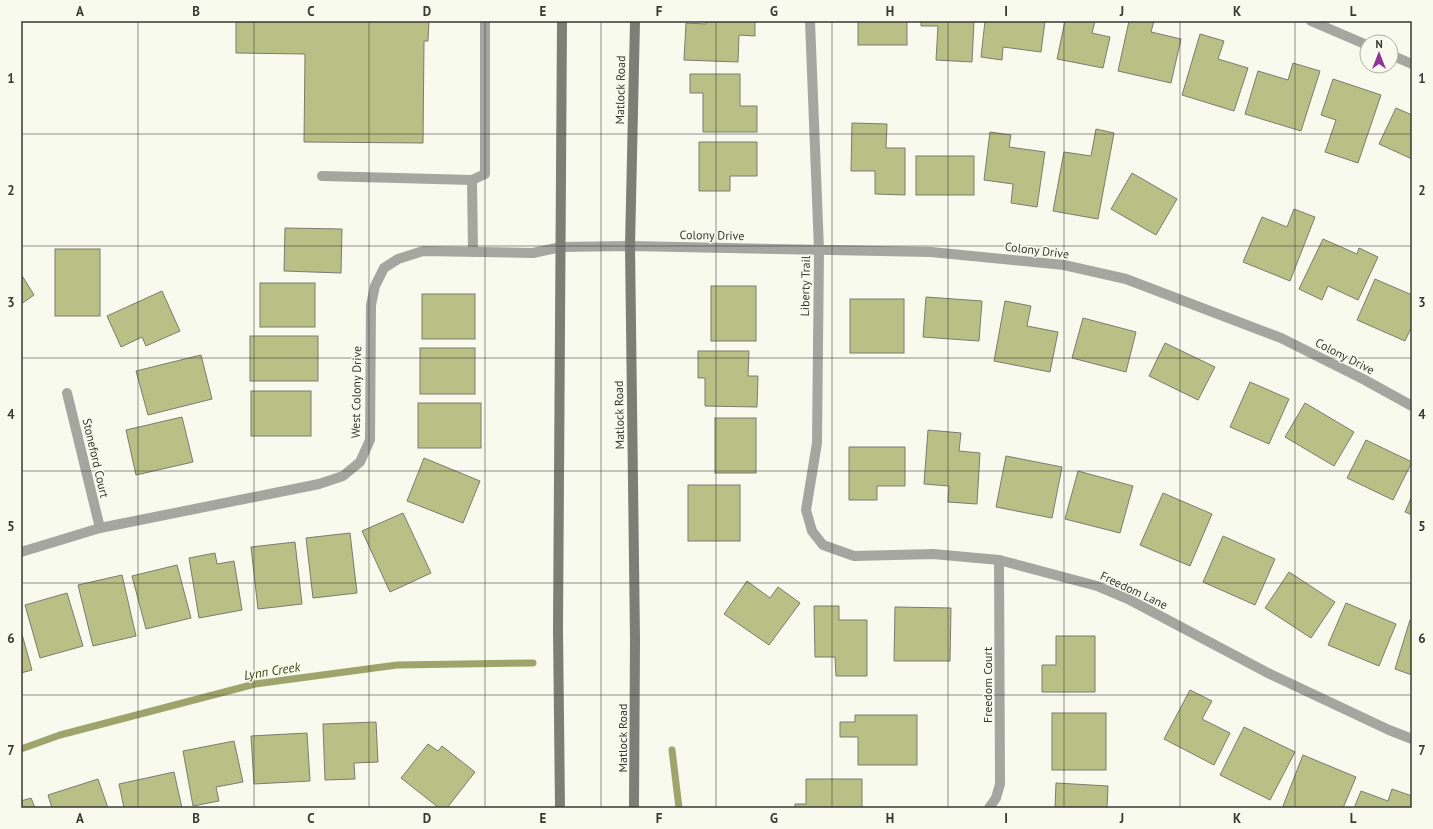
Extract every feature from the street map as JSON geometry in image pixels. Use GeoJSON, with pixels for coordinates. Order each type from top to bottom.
{"type":"FeatureCollection","features":[{"type":"Feature","properties":{"kind":"main road"},"geometry":{"type":"LineString","coordinates":[[560,808],[558,629],[562,21]]}},
{"type":"Feature","properties":{"kind":"main road","name":"Matlock Road"},"geometry":{"type":"LineString","coordinates":[[634,808],[636,639],[630,246],[635,21]]}},
{"type":"Feature","properties":{"kind":"street"},"geometry":{"type":"LineString","coordinates":[[322,176],[472,180],[485,174],[485,21]]}},
{"type":"Feature","properties":{"kind":"street","name":"Liberty Trail"},"geometry":{"type":"LineString","coordinates":[[810,21],[819,250],[817,443],[806,510],[812,531],[823,545]]}},
{"type":"Feature","properties":{"kind":"street"},"geometry":{"type":"LineString","coordinates":[[1311,21],[1359,42]]}},
{"type":"Feature","properties":{"kind":"street"},"geometry":{"type":"LineString","coordinates":[[1399,58],[1412,64]]}},
{"type":"Feature","properties":{"kind":"street"},"geometry":{"type":"LineString","coordinates":[[472,180],[473,252]]}},
{"type":"Feature","properties":{"kind":"street","name":"West Colony Drive"},"geometry":{"type":"LineString","coordinates":[[21,552],[100,528],[319,484],[343,476],[360,462],[370,440],[371,305],[374,286],[384,268],[398,259],[423,251],[533,253],[561,247],[630,246]]}},
{"type":"Feature","properties":{"kind":"street","name":"Colony Drive"},"geometry":{"type":"LineString","coordinates":[[630,246],[931,252],[1064,266],[1126,279],[1281,338],[1363,379],[1412,406]]}},
{"type":"Feature","properties":{"kind":"street","name":"Stoneford Court"},"geometry":{"type":"LineString","coordinates":[[68,393],[100,528]]}},
{"type":"Feature","properties":{"kind":"street","name":"Freedom Lane"},"geometry":{"type":"LineString","coordinates":[[823,545],[854,556],[933,554],[999,560],[1097,586],[1130,600],[1270,674],[1389,730],[1412,739]]}},
{"type":"Feature","properties":{"kind":"street","name":"Freedom Court"},"geometry":{"type":"LineString","coordinates":[[989,808],[996,798],[1000,784],[999,560]]}},
{"type":"Feature","properties":{"kind":"building"},"geometry":{"type":"Polygon","coordinates":[[[236,21],[429,21],[428,41],[424,41],[423,143],[304,142],[305,54],[236,53],[236,21]]]}},
{"type":"Feature","properties":{"kind":"building"},"geometry":{"type":"Polygon","coordinates":[[[706,21],[755,21],[755,36],[739,35],[738,62],[684,60],[686,23],[706,24],[706,21]]]}},
{"type":"Feature","properties":{"kind":"building"},"geometry":{"type":"Polygon","coordinates":[[[858,21],[907,21],[907,45],[858,45],[858,21]]]}},
{"type":"Feature","properties":{"kind":"building"},"geometry":{"type":"Polygon","coordinates":[[[921,21],[974,21],[972,62],[936,60],[938,26],[921,26],[921,21]]]}},
{"type":"Feature","properties":{"kind":"building"},"geometry":{"type":"Polygon","coordinates":[[[985,21],[1045,21],[1041,52],[1003,47],[1002,60],[981,57],[985,21]]]}},
{"type":"Feature","properties":{"kind":"building"},"geometry":{"type":"Polygon","coordinates":[[[1065,21],[1095,21],[1092,33],[1110,37],[1103,68],[1057,59],[1065,21]]]}},
{"type":"Feature","properties":{"kind":"building"},"geometry":{"type":"Polygon","coordinates":[[[1129,21],[1154,21],[1151,32],[1181,39],[1171,83],[1118,71],[1129,21]]]}},
{"type":"Feature","properties":{"kind":"building"},"geometry":{"type":"Polygon","coordinates":[[[1200,34],[1224,41],[1218,59],[1248,68],[1234,111],[1182,95],[1200,34]]]}},
{"type":"Feature","properties":{"kind":"building"},"geometry":{"type":"Polygon","coordinates":[[[1293,63],[1320,71],[1301,131],[1245,114],[1258,71],[1288,80],[1293,63]]]}},
{"type":"Feature","properties":{"kind":"building"},"geometry":{"type":"Polygon","coordinates":[[[690,74],[740,74],[740,106],[757,106],[757,132],[703,132],[703,93],[690,93],[690,74]]]}},
{"type":"Feature","properties":{"kind":"building"},"geometry":{"type":"Polygon","coordinates":[[[1333,79],[1381,95],[1358,163],[1325,152],[1336,120],[1321,115],[1333,79]]]}},
{"type":"Feature","properties":{"kind":"building"},"geometry":{"type":"Polygon","coordinates":[[[1396,108],[1412,115],[1412,159],[1379,144],[1396,108]]]}},
{"type":"Feature","properties":{"kind":"building"},"geometry":{"type":"Polygon","coordinates":[[[852,123],[887,124],[886,148],[905,148],[905,195],[875,194],[875,171],[851,171],[852,123]]]}},
{"type":"Feature","properties":{"kind":"building"},"geometry":{"type":"Polygon","coordinates":[[[1096,129],[1114,133],[1098,219],[1053,211],[1064,152],[1091,156],[1096,129]]]}},
{"type":"Feature","properties":{"kind":"building"},"geometry":{"type":"Polygon","coordinates":[[[990,132],[1011,135],[1009,147],[1045,152],[1037,207],[1011,203],[1013,184],[984,180],[990,132]]]}},
{"type":"Feature","properties":{"kind":"building"},"geometry":{"type":"Polygon","coordinates":[[[699,142],[757,142],[757,176],[730,176],[730,191],[699,191],[699,142]]]}},
{"type":"Feature","properties":{"kind":"building"},"geometry":{"type":"Polygon","coordinates":[[[916,156],[974,156],[974,195],[916,195],[916,156]]]}},
{"type":"Feature","properties":{"kind":"building"},"geometry":{"type":"Polygon","coordinates":[[[1132,173],[1177,199],[1156,235],[1111,209],[1132,173]]]}},
{"type":"Feature","properties":{"kind":"building"},"geometry":{"type":"Polygon","coordinates":[[[1294,209],[1315,217],[1290,281],[1243,262],[1262,217],[1287,227],[1294,209]]]}},
{"type":"Feature","properties":{"kind":"building"},"geometry":{"type":"Polygon","coordinates":[[[285,228],[342,229],[341,273],[284,271],[285,228]]]}},
{"type":"Feature","properties":{"kind":"building"},"geometry":{"type":"Polygon","coordinates":[[[1323,239],[1357,254],[1359,248],[1378,257],[1358,300],[1328,286],[1322,300],[1299,289],[1323,239]]]}},
{"type":"Feature","properties":{"kind":"building"},"geometry":{"type":"Polygon","coordinates":[[[55,249],[100,249],[100,316],[55,316],[55,249]]]}},
{"type":"Feature","properties":{"kind":"building"},"geometry":{"type":"Polygon","coordinates":[[[21,274],[34,295],[21,304],[21,274]]]}},
{"type":"Feature","properties":{"kind":"building"},"geometry":{"type":"Polygon","coordinates":[[[1375,279],[1412,295],[1412,326],[1405,341],[1357,320],[1375,279]]]}},
{"type":"Feature","properties":{"kind":"building"},"geometry":{"type":"Polygon","coordinates":[[[260,283],[315,283],[315,327],[260,327],[260,283]]]}},
{"type":"Feature","properties":{"kind":"building"},"geometry":{"type":"Polygon","coordinates":[[[711,286],[756,286],[756,341],[711,341],[711,286]]]}},
{"type":"Feature","properties":{"kind":"building"},"geometry":{"type":"Polygon","coordinates":[[[162,291],[180,331],[146,346],[142,337],[121,347],[107,316],[162,291]]]}},
{"type":"Feature","properties":{"kind":"building"},"geometry":{"type":"Polygon","coordinates":[[[422,294],[475,294],[475,339],[422,339],[422,294]]]}},
{"type":"Feature","properties":{"kind":"building"},"geometry":{"type":"Polygon","coordinates":[[[926,297],[982,301],[979,341],[923,337],[926,297]]]}},
{"type":"Feature","properties":{"kind":"building"},"geometry":{"type":"Polygon","coordinates":[[[850,299],[904,299],[904,353],[850,353],[850,299]]]}},
{"type":"Feature","properties":{"kind":"building"},"geometry":{"type":"Polygon","coordinates":[[[1005,301],[1031,306],[1027,326],[1058,332],[1050,372],[994,361],[1005,301]]]}},
{"type":"Feature","properties":{"kind":"building"},"geometry":{"type":"Polygon","coordinates":[[[1083,318],[1136,332],[1126,372],[1072,358],[1083,318]]]}},
{"type":"Feature","properties":{"kind":"building"},"geometry":{"type":"Polygon","coordinates":[[[250,336],[318,336],[318,381],[250,381],[250,336]]]}},
{"type":"Feature","properties":{"kind":"building"},"geometry":{"type":"Polygon","coordinates":[[[1165,343],[1215,367],[1198,400],[1149,376],[1165,343]]]}},
{"type":"Feature","properties":{"kind":"building"},"geometry":{"type":"Polygon","coordinates":[[[420,348],[475,348],[475,394],[420,394],[420,348]]]}},
{"type":"Feature","properties":{"kind":"building"},"geometry":{"type":"Polygon","coordinates":[[[698,351],[749,351],[748,376],[758,376],[757,407],[705,406],[705,378],[698,378],[698,351]]]}},
{"type":"Feature","properties":{"kind":"building"},"geometry":{"type":"Polygon","coordinates":[[[201,355],[212,399],[148,415],[136,371],[201,355]]]}},
{"type":"Feature","properties":{"kind":"building"},"geometry":{"type":"Polygon","coordinates":[[[1250,382],[1289,399],[1269,444],[1230,427],[1250,382]]]}},
{"type":"Feature","properties":{"kind":"building"},"geometry":{"type":"Polygon","coordinates":[[[251,391],[311,391],[311,436],[251,436],[251,391]]]}},
{"type":"Feature","properties":{"kind":"building"},"geometry":{"type":"Polygon","coordinates":[[[418,403],[481,403],[481,448],[418,448],[418,403]]]}},
{"type":"Feature","properties":{"kind":"building"},"geometry":{"type":"Polygon","coordinates":[[[1305,403],[1354,432],[1334,466],[1285,437],[1305,403]]]}},
{"type":"Feature","properties":{"kind":"building"},"geometry":{"type":"Polygon","coordinates":[[[182,417],[193,462],[136,475],[126,430],[182,417]]]}},
{"type":"Feature","properties":{"kind":"building"},"geometry":{"type":"Polygon","coordinates":[[[715,418],[756,418],[756,473],[715,473],[715,418]]]}},
{"type":"Feature","properties":{"kind":"building"},"geometry":{"type":"Polygon","coordinates":[[[928,430],[961,433],[959,451],[980,453],[977,504],[948,502],[949,486],[924,484],[928,430]]]}},
{"type":"Feature","properties":{"kind":"building"},"geometry":{"type":"Polygon","coordinates":[[[1366,440],[1412,462],[1393,500],[1347,478],[1366,440]]]}},
{"type":"Feature","properties":{"kind":"building"},"geometry":{"type":"Polygon","coordinates":[[[849,447],[905,447],[905,486],[877,486],[877,500],[849,500],[849,447]]]}},
{"type":"Feature","properties":{"kind":"building"},"geometry":{"type":"Polygon","coordinates":[[[1006,456],[1062,467],[1052,518],[996,507],[1006,456]]]}},
{"type":"Feature","properties":{"kind":"building"},"geometry":{"type":"Polygon","coordinates":[[[424,458],[480,481],[463,523],[407,501],[424,458]]]}},
{"type":"Feature","properties":{"kind":"building"},"geometry":{"type":"Polygon","coordinates":[[[1078,471],[1133,486],[1120,533],[1065,519],[1078,471]]]}},
{"type":"Feature","properties":{"kind":"building"},"geometry":{"type":"Polygon","coordinates":[[[688,485],[740,485],[740,541],[688,541],[688,485]]]}},
{"type":"Feature","properties":{"kind":"building"},"geometry":{"type":"Polygon","coordinates":[[[1163,493],[1212,514],[1190,566],[1140,545],[1163,493]]]}},
{"type":"Feature","properties":{"kind":"building"},"geometry":{"type":"Polygon","coordinates":[[[1412,496],[1412,515],[1405,512],[1412,496]]]}},
{"type":"Feature","properties":{"kind":"building"},"geometry":{"type":"Polygon","coordinates":[[[403,513],[431,573],[390,592],[362,531],[403,513]]]}},
{"type":"Feature","properties":{"kind":"building"},"geometry":{"type":"Polygon","coordinates":[[[350,533],[357,593],[313,598],[306,538],[350,533]]]}},
{"type":"Feature","properties":{"kind":"building"},"geometry":{"type":"Polygon","coordinates":[[[1223,536],[1275,559],[1255,605],[1203,582],[1223,536]]]}},
{"type":"Feature","properties":{"kind":"building"},"geometry":{"type":"Polygon","coordinates":[[[295,542],[302,604],[258,609],[251,547],[295,542]]]}},
{"type":"Feature","properties":{"kind":"building"},"geometry":{"type":"Polygon","coordinates":[[[215,553],[217,564],[234,561],[242,610],[199,618],[189,558],[215,553]]]}},
{"type":"Feature","properties":{"kind":"building"},"geometry":{"type":"Polygon","coordinates":[[[177,565],[191,618],[146,629],[132,576],[177,565]]]}},
{"type":"Feature","properties":{"kind":"building"},"geometry":{"type":"Polygon","coordinates":[[[1289,572],[1335,602],[1311,638],[1265,608],[1289,572]]]}},
{"type":"Feature","properties":{"kind":"building"},"geometry":{"type":"Polygon","coordinates":[[[122,575],[136,636],[93,646],[78,585],[122,575]]]}},
{"type":"Feature","properties":{"kind":"building"},"geometry":{"type":"Polygon","coordinates":[[[747,581],[770,598],[778,587],[800,603],[769,645],[724,614],[747,581]]]}},
{"type":"Feature","properties":{"kind":"building"},"geometry":{"type":"Polygon","coordinates":[[[67,593],[83,646],[40,658],[25,605],[67,593]]]}},
{"type":"Feature","properties":{"kind":"building"},"geometry":{"type":"Polygon","coordinates":[[[1346,603],[1396,624],[1379,666],[1328,645],[1346,603]]]}},
{"type":"Feature","properties":{"kind":"building"},"geometry":{"type":"Polygon","coordinates":[[[814,606],[839,606],[839,620],[867,620],[867,676],[836,676],[835,657],[815,657],[814,606]]]}},
{"type":"Feature","properties":{"kind":"building"},"geometry":{"type":"Polygon","coordinates":[[[895,607],[951,608],[950,661],[894,661],[895,607]]]}},
{"type":"Feature","properties":{"kind":"building"},"geometry":{"type":"Polygon","coordinates":[[[1410,620],[1412,621],[1412,675],[1395,669],[1410,620]]]}},
{"type":"Feature","properties":{"kind":"building"},"geometry":{"type":"Polygon","coordinates":[[[21,631],[32,670],[21,673],[21,631]]]}},
{"type":"Feature","properties":{"kind":"building"},"geometry":{"type":"Polygon","coordinates":[[[1056,636],[1095,636],[1095,692],[1042,692],[1042,665],[1056,665],[1056,636]]]}},
{"type":"Feature","properties":{"kind":"building"},"geometry":{"type":"Polygon","coordinates":[[[1190,690],[1212,701],[1202,719],[1230,733],[1214,765],[1164,739],[1190,690]]]}},
{"type":"Feature","properties":{"kind":"building"},"geometry":{"type":"Polygon","coordinates":[[[1052,713],[1106,713],[1106,770],[1052,770],[1052,713]]]}},
{"type":"Feature","properties":{"kind":"building"},"geometry":{"type":"Polygon","coordinates":[[[855,715],[917,715],[917,765],[858,765],[858,737],[840,737],[840,722],[855,722],[855,715]]]}},
{"type":"Feature","properties":{"kind":"building"},"geometry":{"type":"Polygon","coordinates":[[[376,722],[378,762],[354,763],[355,779],[325,780],[323,724],[376,722]]]}},
{"type":"Feature","properties":{"kind":"building"},"geometry":{"type":"Polygon","coordinates":[[[1244,727],[1295,752],[1270,800],[1220,775],[1244,727]]]}},
{"type":"Feature","properties":{"kind":"building"},"geometry":{"type":"Polygon","coordinates":[[[307,733],[310,781],[254,784],[251,736],[307,733]]]}},
{"type":"Feature","properties":{"kind":"building"},"geometry":{"type":"Polygon","coordinates":[[[234,741],[243,782],[216,787],[219,801],[193,806],[183,751],[234,741]]]}},
{"type":"Feature","properties":{"kind":"building"},"geometry":{"type":"Polygon","coordinates":[[[428,744],[438,751],[442,746],[475,772],[447,808],[439,808],[401,778],[428,744]]]}},
{"type":"Feature","properties":{"kind":"building"},"geometry":{"type":"Polygon","coordinates":[[[1303,755],[1356,777],[1343,808],[1287,808],[1283,806],[1303,755]]]}},
{"type":"Feature","properties":{"kind":"building"},"geometry":{"type":"Polygon","coordinates":[[[174,772],[182,808],[124,808],[119,784],[174,772]]]}},
{"type":"Feature","properties":{"kind":"building"},"geometry":{"type":"Polygon","coordinates":[[[98,779],[108,808],[52,808],[48,795],[98,779]]]}},
{"type":"Feature","properties":{"kind":"building"},"geometry":{"type":"Polygon","coordinates":[[[806,779],[862,779],[862,808],[795,808],[795,804],[806,804],[806,779]]]}},
{"type":"Feature","properties":{"kind":"building"},"geometry":{"type":"Polygon","coordinates":[[[1056,783],[1108,786],[1107,808],[1055,808],[1056,783]]]}},
{"type":"Feature","properties":{"kind":"building"},"geometry":{"type":"Polygon","coordinates":[[[1392,789],[1412,796],[1412,808],[1354,808],[1361,791],[1388,801],[1392,789]]]}},
{"type":"Feature","properties":{"kind":"building"},"geometry":{"type":"Polygon","coordinates":[[[31,798],[35,808],[21,808],[21,801],[31,798]]]}},
{"type":"Feature","properties":{"kind":"waterway","name":"Lynn Creek"},"geometry":{"type":"LineString","coordinates":[[21,749],[60,735],[255,684],[397,665],[533,663]]}},
{"type":"Feature","properties":{"kind":"waterway","name":"Lynn Creek"},"geometry":{"type":"LineString","coordinates":[[672,750],[679,808]]}}]}
